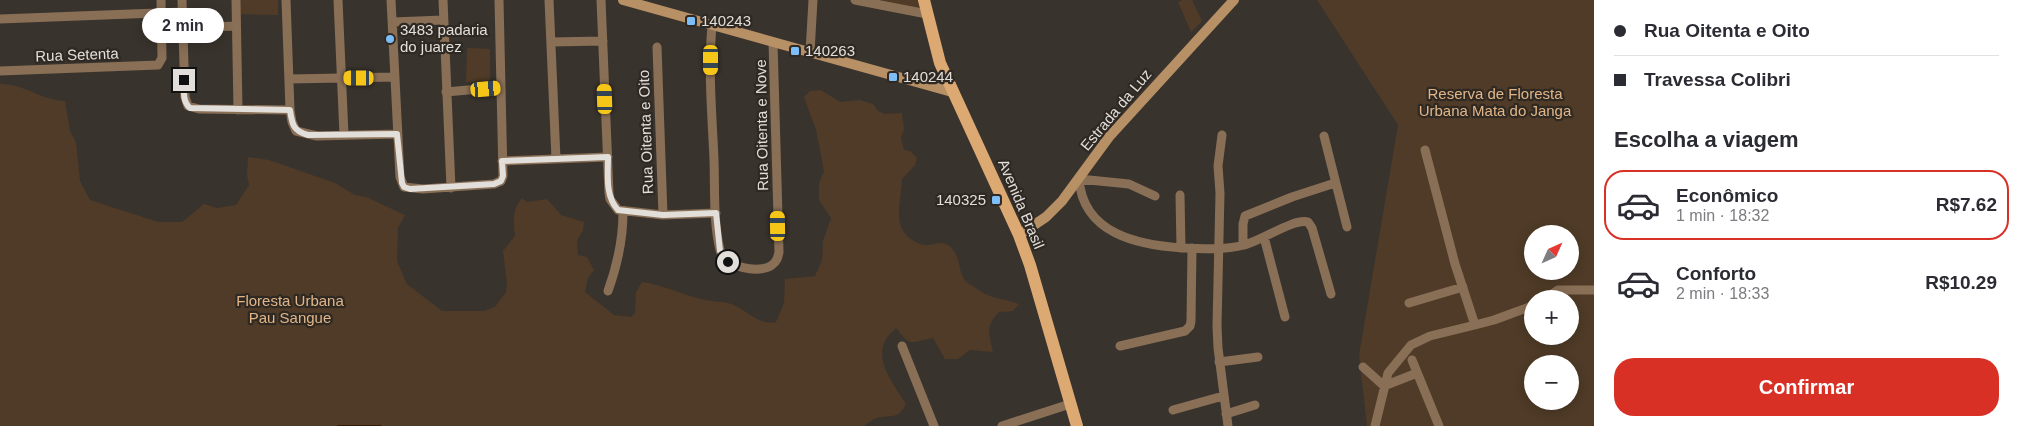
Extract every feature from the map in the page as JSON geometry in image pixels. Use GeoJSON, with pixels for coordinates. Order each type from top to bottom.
{"type":"FeatureCollection","features":[{"type":"Feature","properties":{"kind":"main road"},"geometry":{"type":"LineString","coordinates":[[623,0],[641,3],[712,26],[952,92]]}},
{"type":"Feature","properties":{"kind":"main road","name":"Avenida Brasil"},"geometry":{"type":"LineString","coordinates":[[924,0],[940,63],[1019,236],[1030,265],[1077,426]]}},
{"type":"Feature","properties":{"kind":"main road","name":"Estrada da Luz"},"geometry":{"type":"LineString","coordinates":[[1019,236],[1046,217],[1062,201],[1109,137],[1234,0]]}},
{"type":"Feature","properties":{"kind":"street"},"geometry":{"type":"LineString","coordinates":[[161,0],[162,12]]}},
{"type":"Feature","properties":{"kind":"street"},"geometry":{"type":"LineString","coordinates":[[182,0],[184,97],[188,106],[199,109],[290,110]]}},
{"type":"Feature","properties":{"kind":"street"},"geometry":{"type":"LineString","coordinates":[[236,0],[238,110]]}},
{"type":"Feature","properties":{"kind":"street"},"geometry":{"type":"LineString","coordinates":[[286,0],[290,110],[293,127],[301,133],[317,136],[397,134]]}},
{"type":"Feature","properties":{"kind":"street"},"geometry":{"type":"LineString","coordinates":[[338,0],[344,135]]}},
{"type":"Feature","properties":{"kind":"street"},"geometry":{"type":"LineString","coordinates":[[391,0],[400,177],[404,187],[410,189],[451,188],[494,184],[501,181],[503,176],[499,0]]}},
{"type":"Feature","properties":{"kind":"street"},"geometry":{"type":"LineString","coordinates":[[443,0],[451,188]]}},
{"type":"Feature","properties":{"kind":"street"},"geometry":{"type":"LineString","coordinates":[[549,0],[556,159]]}},
{"type":"Feature","properties":{"kind":"street"},"geometry":{"type":"LineString","coordinates":[[601,0],[608,192],[610,199],[620,211],[622,230],[616,265],[608,290]]}},
{"type":"Feature","properties":{"kind":"street"},"geometry":{"type":"LineString","coordinates":[[810,52],[813,0]]}},
{"type":"Feature","properties":{"kind":"street"},"geometry":{"type":"LineString","coordinates":[[855,0],[927,14]]}},
{"type":"Feature","properties":{"kind":"street","name":"Rua Setenta"},"geometry":{"type":"LineString","coordinates":[[0,71],[156,66],[161,62],[162,58],[162,12]]}},
{"type":"Feature","properties":{"kind":"street"},"geometry":{"type":"LineString","coordinates":[[0,19],[183,12]]}},
{"type":"Feature","properties":{"kind":"street"},"geometry":{"type":"LineString","coordinates":[[392,22],[443,20]]}},
{"type":"Feature","properties":{"kind":"street"},"geometry":{"type":"LineString","coordinates":[[184,28],[236,26]]}},
{"type":"Feature","properties":{"kind":"street"},"geometry":{"type":"LineString","coordinates":[[620,211],[663,215],[716,213],[711,96],[712,26]]}},
{"type":"Feature","properties":{"kind":"street"},"geometry":{"type":"LineString","coordinates":[[551,42],[603,41]]}},
{"type":"Feature","properties":{"kind":"street","name":"Rua Oitenta e Nove"},"geometry":{"type":"LineString","coordinates":[[716,213],[720,251],[728,262],[737,267],[747,269],[773,265],[779,252],[773,42]]}},
{"type":"Feature","properties":{"kind":"street","name":"Rua Oitenta e Oito"},"geometry":{"type":"LineString","coordinates":[[656,47],[663,215]]}},
{"type":"Feature","properties":{"kind":"street"},"geometry":{"type":"LineString","coordinates":[[289,78],[395,77]]}},
{"type":"Feature","properties":{"kind":"street"},"geometry":{"type":"LineString","coordinates":[[446,92],[501,87]]}},
{"type":"Feature","properties":{"kind":"street"},"geometry":{"type":"LineString","coordinates":[[1222,135],[1218,166],[1219,248],[1216,290],[1219,362],[1228,426]]}},
{"type":"Feature","properties":{"kind":"street"},"geometry":{"type":"LineString","coordinates":[[1324,136],[1347,228]]}},
{"type":"Feature","properties":{"kind":"street"},"geometry":{"type":"LineString","coordinates":[[1425,150],[1462,287],[1475,324]]}},
{"type":"Feature","properties":{"kind":"street"},"geometry":{"type":"LineString","coordinates":[[502,161],[608,157]]}},
{"type":"Feature","properties":{"kind":"street"},"geometry":{"type":"LineString","coordinates":[[1155,196],[1128,184],[1079,179],[1080,189],[1085,201],[1100,223],[1134,240],[1149,244],[1181,248],[1219,248],[1243,245],[1264,238],[1290,225],[1303,221],[1308,222],[1312,228],[1331,294]]}},
{"type":"Feature","properties":{"kind":"street"},"geometry":{"type":"LineString","coordinates":[[1243,245],[1245,216],[1292,196],[1335,183]]}},
{"type":"Feature","properties":{"kind":"street"},"geometry":{"type":"LineString","coordinates":[[1180,194],[1181,248]]}},
{"type":"Feature","properties":{"kind":"street"},"geometry":{"type":"LineString","coordinates":[[1264,238],[1285,317]]}},
{"type":"Feature","properties":{"kind":"street"},"geometry":{"type":"LineString","coordinates":[[1120,346],[1188,329],[1191,321],[1192,248]]}},
{"type":"Feature","properties":{"kind":"street"},"geometry":{"type":"LineString","coordinates":[[1409,303],[1462,287]]}},
{"type":"Feature","properties":{"kind":"street"},"geometry":{"type":"LineString","coordinates":[[1579,290],[1594,290]]}},
{"type":"Feature","properties":{"kind":"street"},"geometry":{"type":"LineString","coordinates":[[1375,426],[1388,373],[1411,345],[1430,336],[1494,320],[1524,309]]}},
{"type":"Feature","properties":{"kind":"street"},"geometry":{"type":"LineString","coordinates":[[902,346],[934,426]]}},
{"type":"Feature","properties":{"kind":"street"},"geometry":{"type":"LineString","coordinates":[[1219,362],[1258,357]]}},
{"type":"Feature","properties":{"kind":"street"},"geometry":{"type":"LineString","coordinates":[[1412,360],[1439,426]]}},
{"type":"Feature","properties":{"kind":"street"},"geometry":{"type":"LineString","coordinates":[[1363,368],[1384,386]]}},
{"type":"Feature","properties":{"kind":"street"},"geometry":{"type":"LineString","coordinates":[[1384,386],[1417,372]]}},
{"type":"Feature","properties":{"kind":"street"},"geometry":{"type":"LineString","coordinates":[[1173,410],[1223,396]]}},
{"type":"Feature","properties":{"kind":"street"},"geometry":{"type":"LineString","coordinates":[[1002,426],[1070,404]]}},
{"type":"Feature","properties":{"kind":"street"},"geometry":{"type":"LineString","coordinates":[[1226,414],[1255,405]]}},
{"type":"Feature","properties":{"kind":"green space"},"geometry":{"type":"Polygon","coordinates":[[[237,0],[278,0],[278,15],[237,14],[237,0]]]}},
{"type":"Feature","properties":{"kind":"green space"},"geometry":{"type":"Polygon","coordinates":[[[870,0],[918,0],[921,12],[870,0]]]}},
{"type":"Feature","properties":{"kind":"green space"},"geometry":{"type":"Polygon","coordinates":[[[1192,0],[1202,21],[1191,32],[1178,2],[1192,0]]]}},
{"type":"Feature","properties":{"kind":"green space","name":"Reserva de Floresta Urbana Mata do Janga"},"geometry":{"type":"Polygon","coordinates":[[[1317,0],[1594,0],[1594,426],[1367,426],[1359,355],[1398,125],[1317,0]]]}},
{"type":"Feature","properties":{"kind":"green space"},"geometry":{"type":"Polygon","coordinates":[[[467,48],[490,49],[490,83],[466,82],[467,48]]]}},
{"type":"Feature","properties":{"kind":"green space","name":"Floresta Urbana Pau Sangue"},"geometry":{"type":"Polygon","coordinates":[[[0,84],[16,86],[48,98],[65,101],[70,131],[76,142],[80,181],[90,200],[158,222],[182,222],[204,204],[217,208],[236,205],[249,185],[247,175],[248,157],[269,160],[335,183],[355,195],[366,197],[405,215],[398,228],[397,261],[407,284],[442,311],[484,311],[495,307],[506,292],[507,283],[503,251],[515,236],[514,216],[516,207],[522,198],[527,202],[547,199],[561,215],[584,222],[583,230],[577,241],[578,255],[587,257],[594,270],[588,278],[585,292],[614,315],[631,317],[635,313],[636,292],[642,282],[658,285],[705,300],[725,302],[758,320],[770,323],[776,322],[784,303],[785,279],[815,276],[822,260],[823,241],[831,218],[819,200],[819,183],[824,171],[816,130],[804,97],[810,91],[821,90],[840,102],[860,100],[873,104],[878,111],[885,114],[902,113],[904,129],[901,138],[904,150],[910,151],[917,158],[915,165],[902,179],[899,217],[903,231],[908,237],[921,244],[942,243],[948,245],[955,252],[962,275],[967,282],[990,296],[1019,304],[1013,311],[999,312],[992,322],[989,335],[993,352],[970,350],[958,359],[945,359],[933,338],[911,342],[905,339],[896,328],[887,337],[883,346],[882,356],[888,375],[906,404],[900,413],[893,416],[879,417],[864,426],[0,426],[0,84]]]}},
{"type":"Feature","properties":{"kind":"waterway"},"geometry":{"type":"LineString","coordinates":[[338,426],[381,426]]}},
{"type":"Feature","properties":{"kind":"place","name":"140243"},"geometry":{"type":"Point","coordinates":[691,21]}},
{"type":"Feature","properties":{"kind":"place","name":"3483 padaria do juarez"},"geometry":{"type":"Point","coordinates":[390,39]}},
{"type":"Feature","properties":{"kind":"place","name":"140263"},"geometry":{"type":"Point","coordinates":[795,51]}},
{"type":"Feature","properties":{"kind":"place","name":"140244"},"geometry":{"type":"Point","coordinates":[893,77]}},
{"type":"Feature","properties":{"kind":"place","name":"140325"},"geometry":{"type":"Point","coordinates":[996,200]}},
{"type":"Feature","properties":{"kind":"route"},"geometry":{"type":"LineString","coordinates":[[184,80],[184,97],[190,108],[290,110],[293,127],[296,131],[308,135],[397,134],[400,177],[404,187],[410,189],[498,183],[503,176],[502,161],[608,157],[608,192],[610,199],[618,210],[663,215],[716,213],[720,251],[728,262]]}}]}
